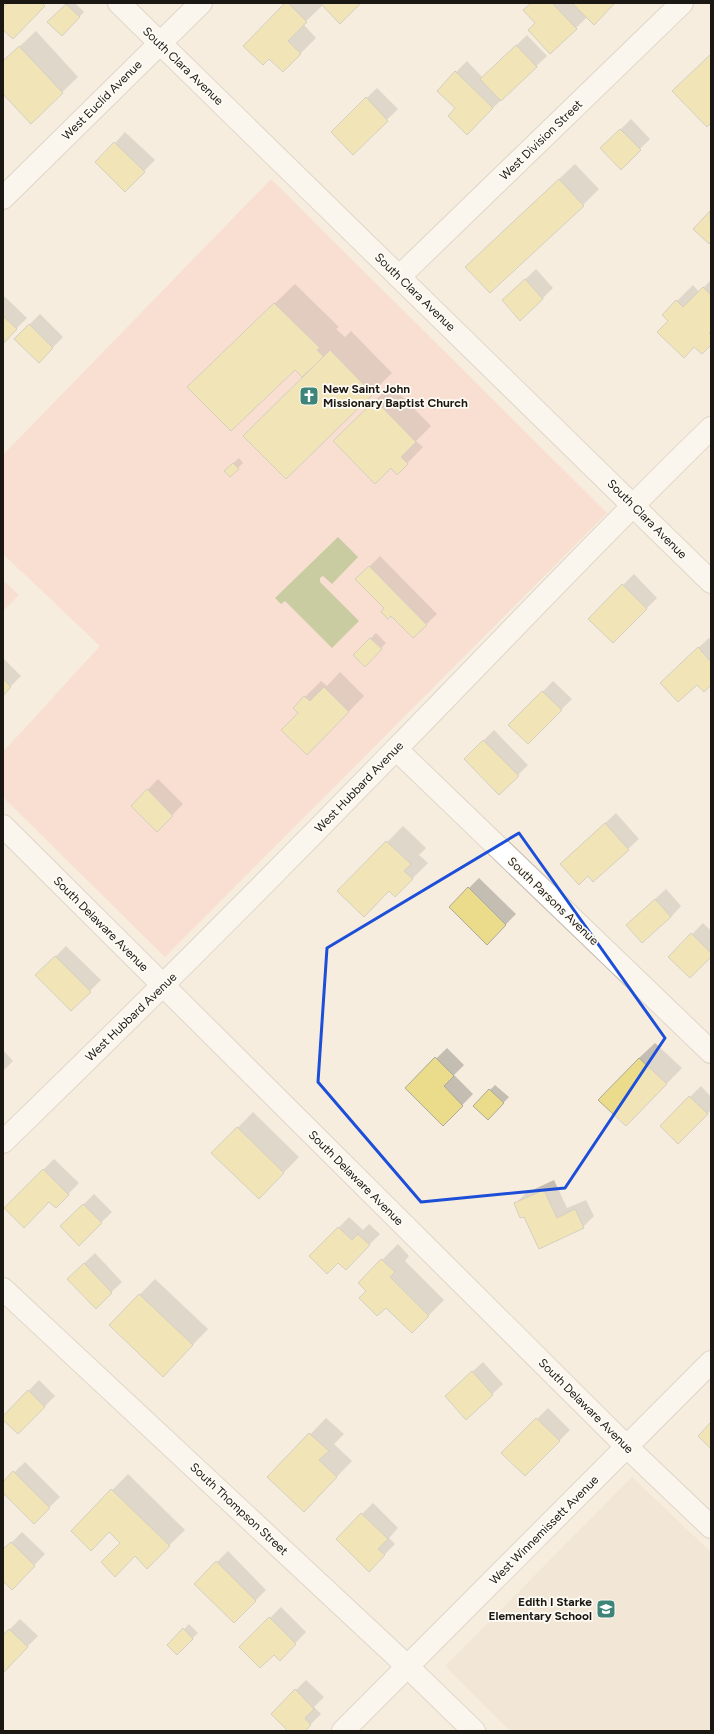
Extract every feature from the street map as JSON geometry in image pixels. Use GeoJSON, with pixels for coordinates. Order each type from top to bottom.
{"type":"FeatureCollection","features":[{"type":"Feature","properties":{"kind":"street","name":"South Clara Avenue"},"geometry":{"type":"LineString","coordinates":[[118,3],[633,504],[711,582]]}},
{"type":"Feature","properties":{"kind":"street","name":"West Euclid Avenue"},"geometry":{"type":"LineString","coordinates":[[3,198],[201,3]]}},
{"type":"Feature","properties":{"kind":"street","name":"West Division Street"},"geometry":{"type":"LineString","coordinates":[[399,277],[682,3]]}},
{"type":"Feature","properties":{"kind":"street","name":"West Hubbard Avenue"},"geometry":{"type":"LineString","coordinates":[[3,1142],[164,986],[396,750],[633,504],[711,428]]}},
{"type":"Feature","properties":{"kind":"street","name":"South Parsons Avenue"},"geometry":{"type":"LineString","coordinates":[[396,750],[711,1052]]}},
{"type":"Feature","properties":{"kind":"street","name":"South Delaware Avenue"},"geometry":{"type":"LineString","coordinates":[[3,826],[627,1447],[711,1527]]}},
{"type":"Feature","properties":{"kind":"street","name":"South Thompson Street"},"geometry":{"type":"LineString","coordinates":[[3,1289],[407,1666],[474,1731]]}},
{"type":"Feature","properties":{"kind":"street","name":"West Winnemissett Avenue"},"geometry":{"type":"LineString","coordinates":[[343,1731],[711,1362]]}},
{"type":"Feature","properties":{"kind":"highlighted area"},"geometry":{"type":"Polygon","coordinates":[[[519,833],[665,1038],[565,1188],[421,1202],[318,1082],[327,948],[519,833]]]}},
{"type":"Feature","properties":{"kind":"shaded area"},"geometry":{"type":"Polygon","coordinates":[[[271,179],[607,513],[165,957],[3,797],[3,752],[100,646],[3,554],[3,455],[271,179]]]}},
{"type":"Feature","properties":{"kind":"shaded area"},"geometry":{"type":"Polygon","coordinates":[[[338,537],[358,557],[332,584],[323,576],[320,578],[320,582],[359,621],[332,648],[285,601],[281,604],[275,598],[338,537]]]}},
{"type":"Feature","properties":{"kind":"shaded area"},"geometry":{"type":"Polygon","coordinates":[[[3,580],[19,595],[3,611],[3,580]]]}},
{"type":"Feature","properties":{"kind":"shaded area","name":"Edith I Starke Elementary School"},"geometry":{"type":"Polygon","coordinates":[[[632,1477],[711,1552],[711,1731],[510,1731],[445,1666],[632,1477]]]}},
{"type":"Feature","properties":{"kind":"building"},"geometry":{"type":"Polygon","coordinates":[[[7,3],[42,3],[45,6],[13,39],[3,30],[3,7],[7,3]]]}},
{"type":"Feature","properties":{"kind":"building"},"geometry":{"type":"Polygon","coordinates":[[[285,3],[288,3],[307,22],[288,41],[301,54],[283,72],[269,59],[263,65],[243,46],[285,3]]]}},
{"type":"Feature","properties":{"kind":"building"},"geometry":{"type":"Polygon","coordinates":[[[320,3],[361,3],[340,24],[320,3]]]}},
{"type":"Feature","properties":{"kind":"building"},"geometry":{"type":"Polygon","coordinates":[[[531,3],[552,3],[577,29],[550,54],[528,30],[535,23],[523,10],[531,3]]]}},
{"type":"Feature","properties":{"kind":"building"},"geometry":{"type":"Polygon","coordinates":[[[572,3],[615,3],[594,25],[572,3]]]}},
{"type":"Feature","properties":{"kind":"building"},"geometry":{"type":"Polygon","coordinates":[[[66,4],[80,17],[62,36],[47,22],[66,4]]]}},
{"type":"Feature","properties":{"kind":"building"},"geometry":{"type":"Polygon","coordinates":[[[516,45],[537,67],[501,101],[480,79],[516,45]]]}},
{"type":"Feature","properties":{"kind":"building"},"geometry":{"type":"Polygon","coordinates":[[[19,46],[63,93],[31,124],[3,94],[3,61],[19,46]]]}},
{"type":"Feature","properties":{"kind":"building"},"geometry":{"type":"Polygon","coordinates":[[[711,54],[711,123],[707,127],[672,91],[711,54]]]}},
{"type":"Feature","properties":{"kind":"building"},"geometry":{"type":"Polygon","coordinates":[[[455,71],[493,108],[467,135],[448,116],[455,108],[437,91],[455,71]]]}},
{"type":"Feature","properties":{"kind":"building"},"geometry":{"type":"Polygon","coordinates":[[[366,97],[388,121],[353,155],[331,132],[366,97]]]}},
{"type":"Feature","properties":{"kind":"building"},"geometry":{"type":"Polygon","coordinates":[[[620,129],[641,150],[621,170],[600,148],[620,129]]]}},
{"type":"Feature","properties":{"kind":"building"},"geometry":{"type":"Polygon","coordinates":[[[114,142],[145,172],[125,192],[95,162],[114,142]]]}},
{"type":"Feature","properties":{"kind":"building"},"geometry":{"type":"Polygon","coordinates":[[[559,179],[584,206],[490,293],[465,267],[559,179]]]}},
{"type":"Feature","properties":{"kind":"building"},"geometry":{"type":"Polygon","coordinates":[[[710,211],[711,241],[709,244],[693,229],[710,211]]]}},
{"type":"Feature","properties":{"kind":"building"},"geometry":{"type":"Polygon","coordinates":[[[525,279],[543,299],[520,321],[502,300],[525,279]]]}},
{"type":"Feature","properties":{"kind":"building"},"geometry":{"type":"Polygon","coordinates":[[[703,287],[711,295],[711,331],[709,333],[711,335],[711,345],[702,354],[694,347],[684,358],[657,332],[668,321],[662,315],[676,300],[683,307],[703,287]]]}},
{"type":"Feature","properties":{"kind":"building"},"geometry":{"type":"Polygon","coordinates":[[[274,303],[320,348],[317,350],[324,357],[302,377],[295,370],[231,431],[187,387],[274,303]]]}},
{"type":"Feature","properties":{"kind":"building"},"geometry":{"type":"Polygon","coordinates":[[[3,316],[17,329],[3,344],[3,316]]]}},
{"type":"Feature","properties":{"kind":"building"},"geometry":{"type":"Polygon","coordinates":[[[29,324],[53,348],[39,363],[14,339],[29,324]]]}},
{"type":"Feature","properties":{"kind":"building"},"geometry":{"type":"Polygon","coordinates":[[[330,350],[373,394],[286,479],[243,436],[330,350]]]}},
{"type":"Feature","properties":{"kind":"building"},"geometry":{"type":"Polygon","coordinates":[[[375,400],[416,442],[401,457],[408,464],[397,475],[391,468],[375,484],[333,441],[375,400]]]}},
{"type":"Feature","properties":{"kind":"building"},"geometry":{"type":"Polygon","coordinates":[[[233,463],[239,469],[230,477],[224,471],[233,463]]]}},
{"type":"Feature","properties":{"kind":"building"},"geometry":{"type":"Polygon","coordinates":[[[369,566],[427,625],[413,638],[391,616],[388,619],[381,612],[384,608],[355,579],[369,566]]]}},
{"type":"Feature","properties":{"kind":"building"},"geometry":{"type":"Polygon","coordinates":[[[622,584],[647,609],[613,643],[588,619],[622,584]]]}},
{"type":"Feature","properties":{"kind":"building"},"geometry":{"type":"Polygon","coordinates":[[[370,638],[382,649],[365,667],[353,655],[370,638]]]}},
{"type":"Feature","properties":{"kind":"building"},"geometry":{"type":"Polygon","coordinates":[[[698,647],[711,662],[711,685],[704,692],[697,685],[678,702],[660,683],[698,647]]]}},
{"type":"Feature","properties":{"kind":"building"},"geometry":{"type":"Polygon","coordinates":[[[3,679],[11,687],[3,696],[3,679]]]}},
{"type":"Feature","properties":{"kind":"building"},"geometry":{"type":"Polygon","coordinates":[[[324,687],[349,712],[307,755],[281,730],[298,713],[293,708],[304,696],[310,701],[324,687]]]}},
{"type":"Feature","properties":{"kind":"building"},"geometry":{"type":"Polygon","coordinates":[[[542,691],[562,710],[528,744],[508,725],[542,691]]]}},
{"type":"Feature","properties":{"kind":"building"},"geometry":{"type":"Polygon","coordinates":[[[483,740],[519,776],[499,795],[464,759],[483,740]]]}},
{"type":"Feature","properties":{"kind":"building"},"geometry":{"type":"Polygon","coordinates":[[[147,789],[173,816],[157,832],[131,806],[147,789]]]}},
{"type":"Feature","properties":{"kind":"building"},"geometry":{"type":"Polygon","coordinates":[[[605,823],[629,850],[593,882],[588,876],[579,885],[560,864],[605,823]]]}},
{"type":"Feature","properties":{"kind":"building"},"geometry":{"type":"Polygon","coordinates":[[[386,841],[411,864],[404,871],[413,879],[395,897],[389,891],[364,917],[337,891],[386,841]]]}},
{"type":"Feature","properties":{"kind":"building"},"geometry":{"type":"Polygon","coordinates":[[[468,887],[506,925],[487,945],[449,907],[468,887]]]}},
{"type":"Feature","properties":{"kind":"building"},"geometry":{"type":"Polygon","coordinates":[[[655,899],[671,917],[642,943],[626,925],[655,899]]]}},
{"type":"Feature","properties":{"kind":"building"},"geometry":{"type":"Polygon","coordinates":[[[691,933],[711,953],[711,957],[690,978],[668,957],[691,933]]]}},
{"type":"Feature","properties":{"kind":"building"},"geometry":{"type":"Polygon","coordinates":[[[55,956],[91,992],[71,1011],[35,975],[55,956]]]}},
{"type":"Feature","properties":{"kind":"building"},"geometry":{"type":"Polygon","coordinates":[[[435,1057],[454,1076],[444,1086],[463,1106],[443,1126],[405,1088],[435,1057]]]}},
{"type":"Feature","properties":{"kind":"building"},"geometry":{"type":"Polygon","coordinates":[[[639,1058],[667,1084],[626,1126],[598,1100],[639,1058]]]}},
{"type":"Feature","properties":{"kind":"building"},"geometry":{"type":"Polygon","coordinates":[[[489,1089],[504,1103],[488,1120],[473,1106],[489,1089]]]}},
{"type":"Feature","properties":{"kind":"building"},"geometry":{"type":"Polygon","coordinates":[[[689,1096],[708,1114],[678,1144],[660,1126],[689,1096]]]}},
{"type":"Feature","properties":{"kind":"building"},"geometry":{"type":"Polygon","coordinates":[[[237,1127],[284,1173],[259,1199],[211,1153],[237,1127]]]}},
{"type":"Feature","properties":{"kind":"building"},"geometry":{"type":"Polygon","coordinates":[[[43,1169],[69,1195],[56,1208],[49,1202],[24,1228],[4,1208],[43,1169]]]}},
{"type":"Feature","properties":{"kind":"building"},"geometry":{"type":"Polygon","coordinates":[[[544,1190],[557,1218],[575,1209],[584,1228],[539,1249],[524,1217],[520,1218],[514,1203],[544,1190]]]}},
{"type":"Feature","properties":{"kind":"building"},"geometry":{"type":"Polygon","coordinates":[[[83,1204],[102,1223],[79,1246],[60,1226],[83,1204]]]}},
{"type":"Feature","properties":{"kind":"building"},"geometry":{"type":"Polygon","coordinates":[[[338,1227],[352,1240],[358,1234],[370,1245],[346,1270],[338,1263],[327,1274],[309,1256],[338,1227]]]}},
{"type":"Feature","properties":{"kind":"building"},"geometry":{"type":"Polygon","coordinates":[[[381,1259],[395,1272],[390,1277],[429,1316],[412,1333],[386,1308],[377,1316],[359,1298],[366,1291],[358,1283],[381,1259]]]}},
{"type":"Feature","properties":{"kind":"building"},"geometry":{"type":"Polygon","coordinates":[[[84,1263],[112,1293],[96,1309],[67,1279],[84,1263]]]}},
{"type":"Feature","properties":{"kind":"building"},"geometry":{"type":"Polygon","coordinates":[[[139,1294],[193,1345],[163,1377],[109,1325],[139,1294]]]}},
{"type":"Feature","properties":{"kind":"building"},"geometry":{"type":"Polygon","coordinates":[[[472,1371],[493,1395],[466,1420],[445,1396],[472,1371]]]}},
{"type":"Feature","properties":{"kind":"building"},"geometry":{"type":"Polygon","coordinates":[[[28,1390],[45,1407],[18,1434],[3,1420],[3,1416],[28,1390]]]}},
{"type":"Feature","properties":{"kind":"building"},"geometry":{"type":"Polygon","coordinates":[[[536,1418],[560,1441],[525,1476],[501,1453],[536,1418]]]}},
{"type":"Feature","properties":{"kind":"building"},"geometry":{"type":"Polygon","coordinates":[[[711,1422],[711,1449],[698,1436],[711,1422]]]}},
{"type":"Feature","properties":{"kind":"building"},"geometry":{"type":"Polygon","coordinates":[[[309,1433],[329,1451],[319,1460],[337,1477],[304,1512],[267,1477],[309,1433]]]}},
{"type":"Feature","properties":{"kind":"building"},"geometry":{"type":"Polygon","coordinates":[[[13,1471],[50,1508],[34,1524],[3,1493],[3,1482],[13,1471]]]}},
{"type":"Feature","properties":{"kind":"building"},"geometry":{"type":"Polygon","coordinates":[[[111,1489],[170,1546],[147,1569],[135,1556],[115,1577],[101,1562],[120,1543],[109,1532],[91,1551],[71,1531],[111,1489]]]}},
{"type":"Feature","properties":{"kind":"building"},"geometry":{"type":"Polygon","coordinates":[[[361,1513],[388,1539],[378,1549],[385,1555],[369,1572],[336,1539],[361,1513]]]}},
{"type":"Feature","properties":{"kind":"building"},"geometry":{"type":"Polygon","coordinates":[[[11,1542],[35,1566],[12,1590],[3,1581],[3,1549],[11,1542]]]}},
{"type":"Feature","properties":{"kind":"building"},"geometry":{"type":"Polygon","coordinates":[[[216,1561],[256,1601],[234,1623],[194,1584],[216,1561]]]}},
{"type":"Feature","properties":{"kind":"building"},"geometry":{"type":"Polygon","coordinates":[[[269,1617],[296,1644],[280,1661],[274,1655],[260,1668],[239,1647],[269,1617]]]}},
{"type":"Feature","properties":{"kind":"building"},"geometry":{"type":"Polygon","coordinates":[[[183,1628],[193,1639],[177,1655],[167,1645],[183,1628]]]}},
{"type":"Feature","properties":{"kind":"building"},"geometry":{"type":"Polygon","coordinates":[[[9,1629],[28,1647],[3,1673],[3,1635],[9,1629]]]}},
{"type":"Feature","properties":{"kind":"building"},"geometry":{"type":"Polygon","coordinates":[[[295,1689],[314,1709],[305,1718],[311,1725],[305,1731],[288,1731],[271,1714],[295,1689]]]}},
{"type":"Feature","properties":{"kind":"place","name":"New Saint John Missionary Baptist Church"},"geometry":{"type":"Point","coordinates":[309,396]}},
{"type":"Feature","properties":{"kind":"place","name":"Edith I Starke Elementary School"},"geometry":{"type":"Point","coordinates":[606,1609]}}]}
